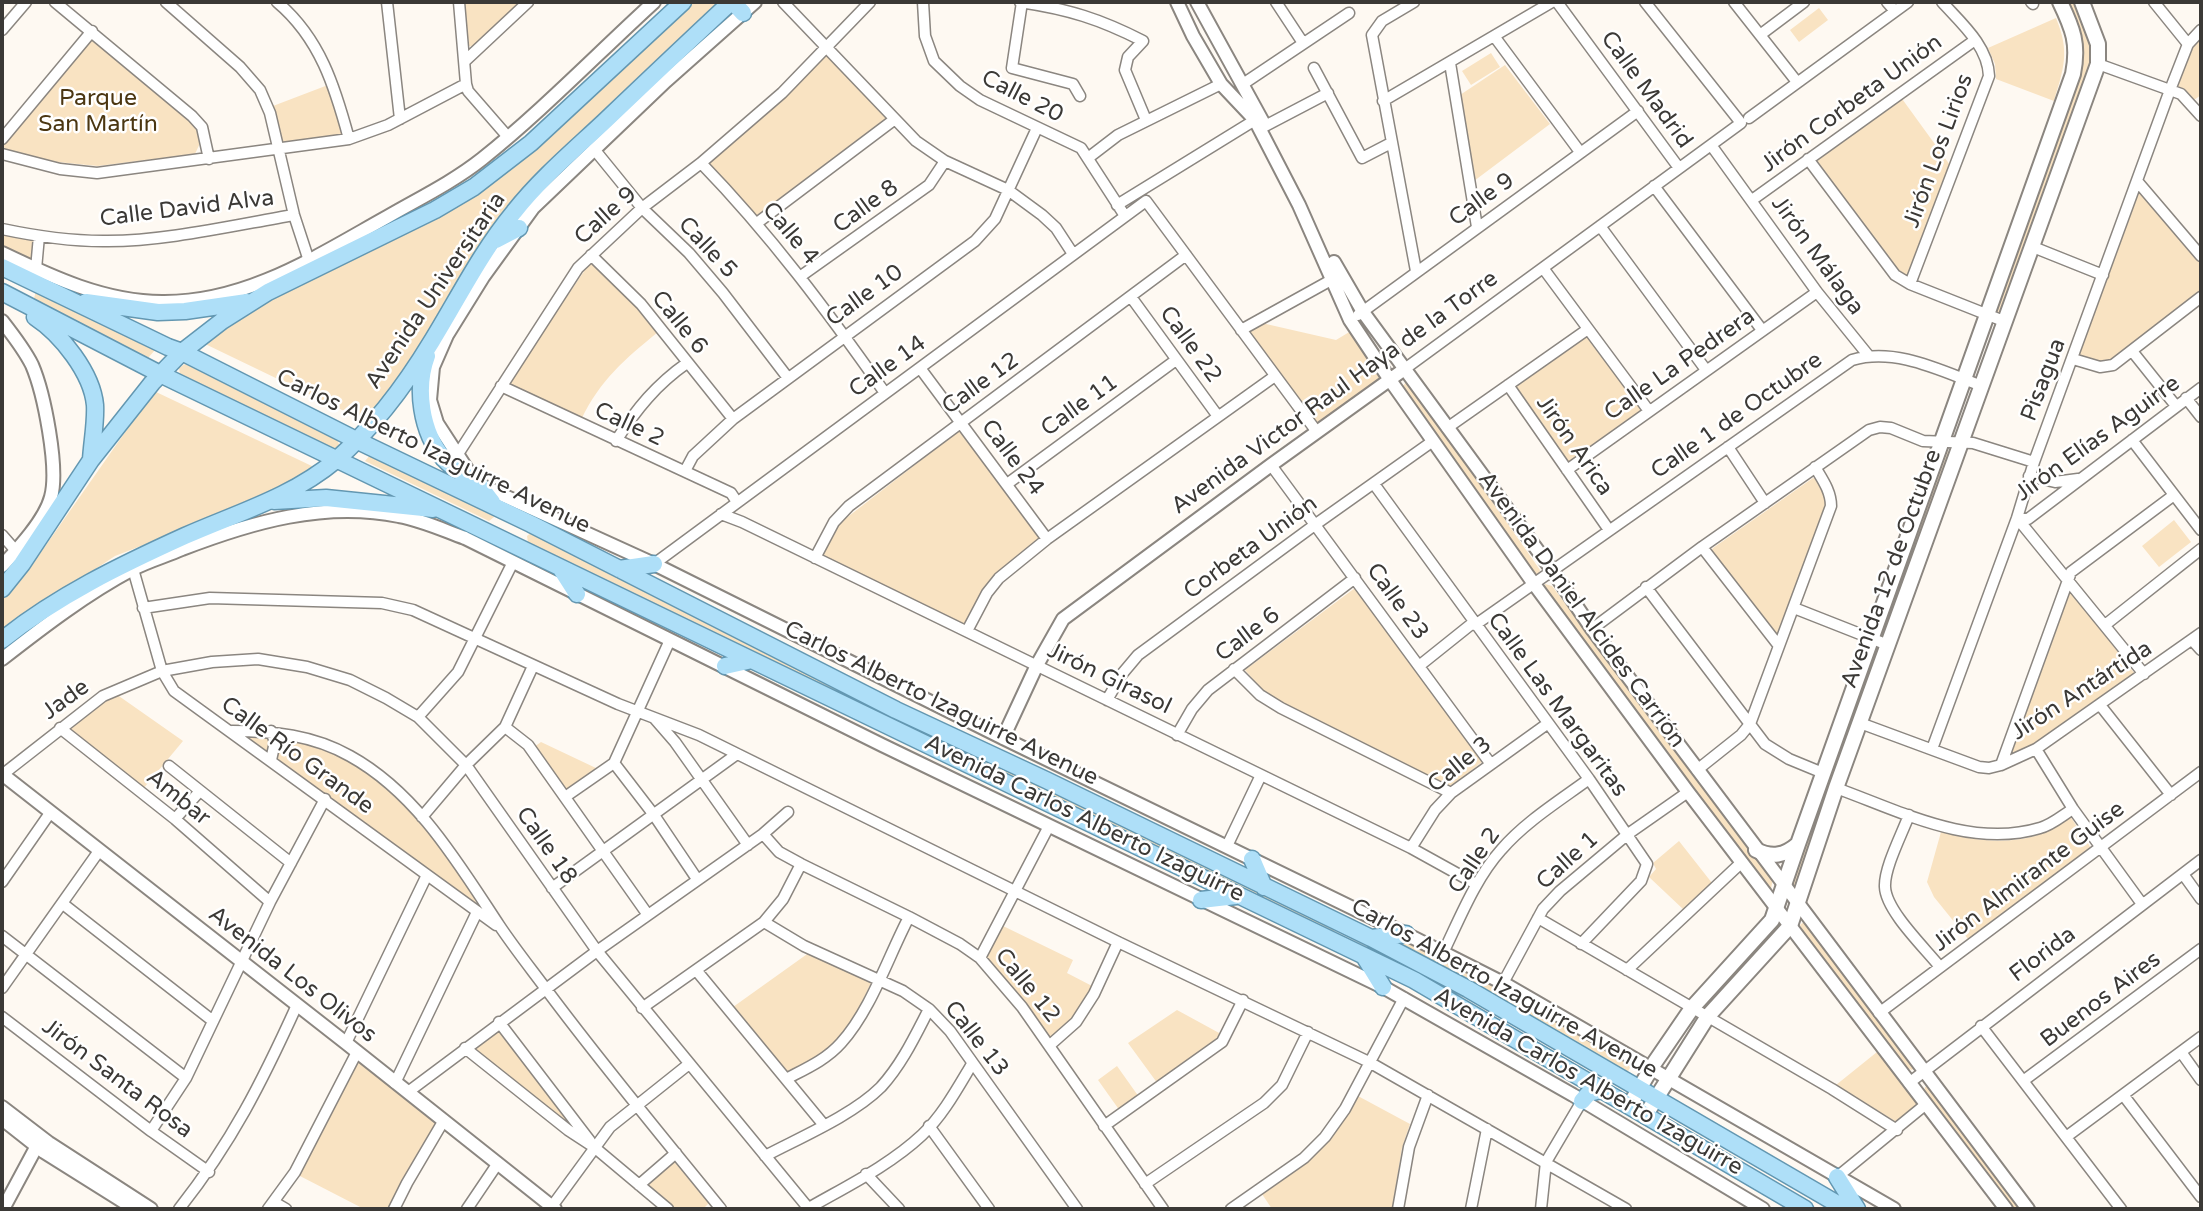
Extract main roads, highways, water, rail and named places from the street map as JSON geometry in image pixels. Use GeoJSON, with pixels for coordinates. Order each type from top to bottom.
{"type":"FeatureCollection","features":[{"type":"Feature","properties":{"kind":"main road","name":"Avenida Universitaria"},"geometry":{"type":"LineString","coordinates":[[2,589],[22,564],[57,500],[160,374],[182,352],[250,302],[310,266],[435,210],[493,173],[531,143],[683,2]]}},
{"type":"Feature","properties":{"kind":"main road","name":"Avenida 12 de Octubre"},"geometry":{"type":"LineString","coordinates":[[1629,1106],[1692,1008],[1767,927],[1777,908],[2073,74],[2077,57],[2075,37],[2060,2]]}},
{"type":"Feature","properties":{"kind":"main road","name":"Avenida 12 de Octubre"},"geometry":{"type":"LineString","coordinates":[[1645,1116],[1707,1016],[1790,926],[1836,788],[2098,64],[2098,44],[2083,2]]}},
{"type":"Feature","properties":{"kind":"main road","name":"Avenida Universitaria"},"geometry":{"type":"LineString","coordinates":[[2,640],[44,610],[121,566],[218,529],[301,484],[337,459],[390,401],[439,339],[460,291],[490,243],[515,211],[558,165],[740,4]]}},
{"type":"Feature","properties":{"kind":"main road"},"geometry":{"type":"LineString","coordinates":[[490,243],[519,228]]}},
{"type":"Feature","properties":{"kind":"main road","name":"Carlos Alberto Izaguirre Avenue"},"geometry":{"type":"LineString","coordinates":[[4,270],[168,348],[182,352],[531,524],[896,710],[1371,938],[1468,989],[1846,1209]]}},
{"type":"Feature","properties":{"kind":"main road"},"geometry":{"type":"LineString","coordinates":[[2,293],[44,323],[74,356],[89,381],[94,405],[91,460]]}},
{"type":"Feature","properties":{"kind":"main road","name":"Carlos Alberto Izaguirre Avenue"},"geometry":{"type":"LineString","coordinates":[[2,293],[160,374],[490,532],[517,555],[561,569],[1414,981],[1805,1209]]}},
{"type":"Feature","properties":{"kind":"main road"},"geometry":{"type":"LineString","coordinates":[[67,299],[158,312],[250,302]]}},
{"type":"Feature","properties":{"kind":"main road"},"geometry":{"type":"LineString","coordinates":[[439,339],[422,368],[421,393],[426,424],[444,459],[457,471],[476,482],[498,508],[500,523],[490,532]]}},
{"type":"Feature","properties":{"kind":"main road"},"geometry":{"type":"LineString","coordinates":[[446,483],[476,482]]}},
{"type":"Feature","properties":{"kind":"main road"},"geometry":{"type":"LineString","coordinates":[[269,502],[326,498],[373,509],[447,511]]}},
{"type":"Feature","properties":{"kind":"main road"},"geometry":{"type":"LineString","coordinates":[[517,555],[520,536],[531,524]]}},
{"type":"Feature","properties":{"kind":"main road"},"geometry":{"type":"LineString","coordinates":[[619,569],[654,564]]}},
{"type":"Feature","properties":{"kind":"main road"},"geometry":{"type":"LineString","coordinates":[[561,569],[577,594]]}},
{"type":"Feature","properties":{"kind":"main road"},"geometry":{"type":"LineString","coordinates":[[725,666],[752,660]]}},
{"type":"Feature","properties":{"kind":"main road"},"geometry":{"type":"LineString","coordinates":[[889,727],[885,717],[896,710]]}},
{"type":"Feature","properties":{"kind":"main road"},"geometry":{"type":"LineString","coordinates":[[1756,850],[1773,856],[1798,844]]}},
{"type":"Feature","properties":{"kind":"main road"},"geometry":{"type":"LineString","coordinates":[[1252,859],[1264,887]]}},
{"type":"Feature","properties":{"kind":"main road"},"geometry":{"type":"LineString","coordinates":[[1201,900],[1238,895]]}},
{"type":"Feature","properties":{"kind":"main road"},"geometry":{"type":"LineString","coordinates":[[1334,941],[1343,935],[1345,926]]}},
{"type":"Feature","properties":{"kind":"main road"},"geometry":{"type":"LineString","coordinates":[[1371,938],[1406,933]]}},
{"type":"Feature","properties":{"kind":"main road"},"geometry":{"type":"LineString","coordinates":[[1364,956],[1383,987]]}},
{"type":"Feature","properties":{"kind":"main road"},"geometry":{"type":"LineString","coordinates":[[1458,1007],[1457,998],[1461,992],[1468,989]]}},
{"type":"Feature","properties":{"kind":"main road"},"geometry":{"type":"LineString","coordinates":[[1582,1101],[1590,1093],[1601,1090]]}},
{"type":"Feature","properties":{"kind":"main road"},"geometry":{"type":"LineString","coordinates":[[1837,1177],[1857,1209]]}},
{"type":"Feature","properties":{"kind":"park label","name":"Parque San Martín"},"geometry":{"type":"Point","coordinates":[98,112]}}]}
